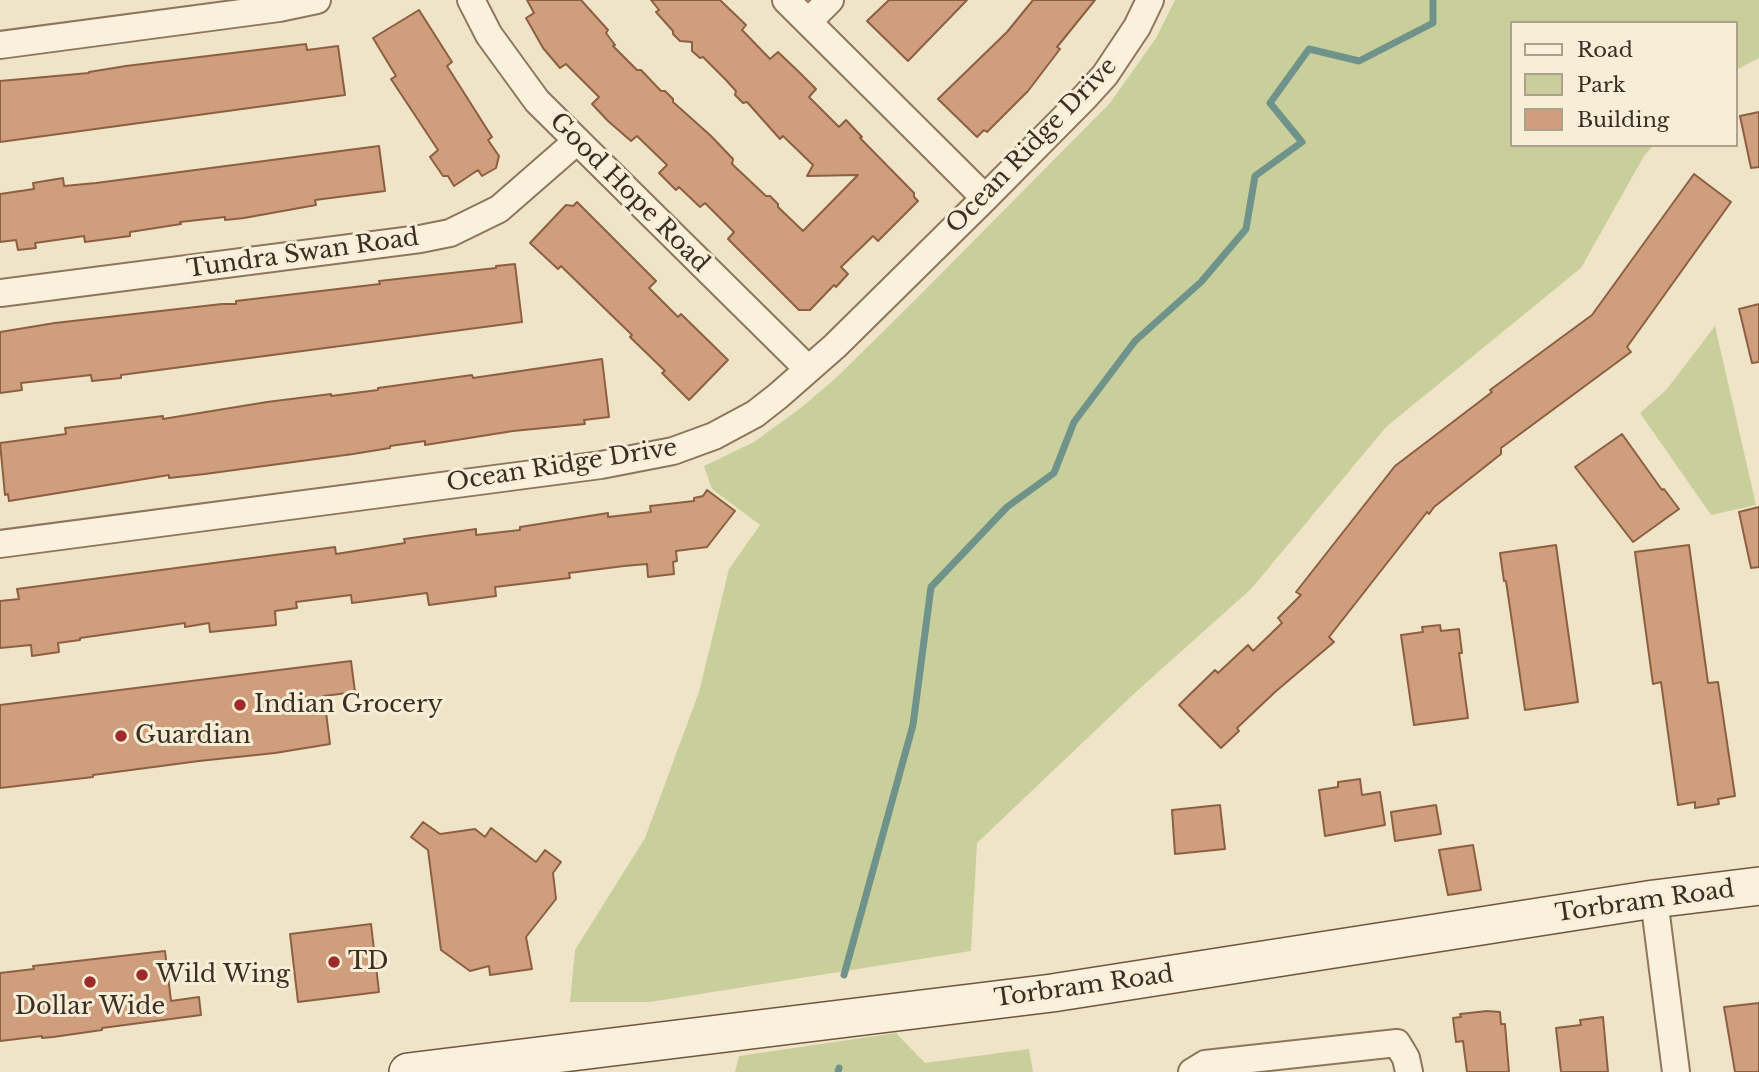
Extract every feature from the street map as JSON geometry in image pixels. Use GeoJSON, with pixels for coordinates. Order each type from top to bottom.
{"type":"FeatureCollection","features":[{"type":"Feature","properties":{"kind":"main road","name":"Torbram Road"},"geometry":{"type":"LineString","coordinates":[[408,1072],[1052,993],[1654,899],[1759,886]]}},
{"type":"Feature","properties":{"kind":"street"},"geometry":{"type":"LineString","coordinates":[[0,45],[279,8],[317,0]]}},
{"type":"Feature","properties":{"kind":"street","name":"Good Hope Road"},"geometry":{"type":"LineString","coordinates":[[471,0],[489,35],[537,101],[808,369]]}},
{"type":"Feature","properties":{"kind":"street"},"geometry":{"type":"LineString","coordinates":[[786,0],[985,198]]}},
{"type":"Feature","properties":{"kind":"street"},"geometry":{"type":"LineString","coordinates":[[808,22],[830,0]]}},
{"type":"Feature","properties":{"kind":"street","name":"Ocean Ridge Drive"},"geometry":{"type":"LineString","coordinates":[[0,544],[640,458],[673,451],[737,425],[778,396],[808,369],[985,198],[1105,75],[1137,27],[1150,0]]}},
{"type":"Feature","properties":{"kind":"street","name":"Tundra Swan Road"},"geometry":{"type":"LineString","coordinates":[[0,293],[450,233],[499,209],[577,141]]}},
{"type":"Feature","properties":{"kind":"street"},"geometry":{"type":"LineString","coordinates":[[1654,899],[1676,1072]]}},
{"type":"Feature","properties":{"kind":"street"},"geometry":{"type":"LineString","coordinates":[[1192,1072],[1205,1064],[1397,1043],[1406,1058],[1409,1072]]}},
{"type":"Feature","properties":{"kind":"green space"},"geometry":{"type":"Polygon","coordinates":[[[1175,0],[1759,0],[1759,58],[1738,69],[1738,21],[1510,21],[1510,147],[1652,147],[1644,156],[1581,268],[1386,427],[1251,589],[1137,691],[977,843],[971,951],[650,1002],[570,1002],[575,950],[645,838],[699,692],[729,569],[760,525],[712,489],[704,466],[754,442],[837,377],[1110,103],[1156,38],[1175,0]]]}},
{"type":"Feature","properties":{"kind":"green space"},"geometry":{"type":"Polygon","coordinates":[[[1715,326],[1756,505],[1711,515],[1640,413],[1667,389],[1715,326]]]}},
{"type":"Feature","properties":{"kind":"green space"},"geometry":{"type":"Polygon","coordinates":[[[896,1033],[925,1063],[1029,1049],[1033,1072],[735,1072],[739,1056],[896,1033]]]}},
{"type":"Feature","properties":{"kind":"building"},"geometry":{"type":"Polygon","coordinates":[[[527,0],[581,0],[608,30],[606,33],[615,45],[613,46],[661,91],[665,91],[673,102],[733,159],[732,164],[766,196],[770,196],[803,231],[858,175],[807,176],[813,165],[783,136],[780,139],[747,102],[743,103],[735,95],[736,91],[726,80],[703,57],[700,58],[692,51],[692,42],[680,41],[673,34],[656,12],[659,10],[651,0],[720,0],[746,25],[742,30],[770,59],[778,52],[816,89],[809,97],[839,127],[846,120],[914,193],[918,201],[878,241],[873,236],[841,267],[848,274],[836,287],[834,285],[810,310],[799,310],[728,239],[734,232],[705,203],[700,207],[679,187],[676,190],[659,173],[667,165],[637,136],[631,141],[608,121],[592,104],[599,97],[566,64],[560,68],[543,48],[526,18],[534,13],[527,0]]]}},
{"type":"Feature","properties":{"kind":"building"},"geometry":{"type":"Polygon","coordinates":[[[889,0],[967,0],[908,61],[867,21],[889,0]]]}},
{"type":"Feature","properties":{"kind":"building"},"geometry":{"type":"Polygon","coordinates":[[[1033,0],[1095,0],[1057,47],[1060,49],[1028,91],[987,132],[984,130],[977,137],[938,99],[1007,32],[1033,0]]]}},
{"type":"Feature","properties":{"kind":"building"},"geometry":{"type":"Polygon","coordinates":[[[419,10],[452,62],[447,66],[492,137],[488,140],[499,156],[496,168],[482,176],[478,170],[454,186],[430,157],[438,150],[391,79],[396,76],[373,38],[419,10]]]}},
{"type":"Feature","properties":{"kind":"building"},"geometry":{"type":"Polygon","coordinates":[[[306,44],[307,50],[338,46],[345,95],[0,142],[0,81],[89,73],[306,44]]]}},
{"type":"Feature","properties":{"kind":"building"},"geometry":{"type":"Polygon","coordinates":[[[1759,112],[1759,167],[1751,168],[1740,116],[1759,112]]]}},
{"type":"Feature","properties":{"kind":"building"},"geometry":{"type":"Polygon","coordinates":[[[379,146],[385,191],[315,200],[316,205],[244,218],[225,220],[225,217],[180,222],[181,224],[130,232],[130,236],[85,242],[84,236],[35,243],[36,248],[18,250],[16,240],[0,242],[0,194],[34,189],[33,183],[63,178],[64,186],[96,183],[379,146]]]}},
{"type":"Feature","properties":{"kind":"building"},"geometry":{"type":"Polygon","coordinates":[[[1694,174],[1731,202],[1627,347],[1631,352],[1501,448],[1501,454],[1434,507],[1429,514],[1427,512],[1329,637],[1334,642],[1275,692],[1237,728],[1239,731],[1221,748],[1179,705],[1215,670],[1218,673],[1248,645],[1253,651],[1282,623],[1278,618],[1301,595],[1296,592],[1395,466],[1492,392],[1490,390],[1592,315],[1694,174]]]}},
{"type":"Feature","properties":{"kind":"building"},"geometry":{"type":"Polygon","coordinates":[[[577,202],[656,281],[649,288],[678,317],[681,314],[728,360],[689,400],[662,373],[665,371],[630,337],[632,335],[561,266],[558,269],[530,243],[566,205],[573,206],[577,202]]]}},
{"type":"Feature","properties":{"kind":"building"},"geometry":{"type":"Polygon","coordinates":[[[515,264],[522,322],[121,375],[121,378],[92,381],[91,375],[21,383],[22,390],[0,393],[0,332],[55,323],[236,304],[236,301],[515,264]]]}},
{"type":"Feature","properties":{"kind":"building"},"geometry":{"type":"Polygon","coordinates":[[[1759,304],[1759,362],[1752,363],[1739,309],[1759,304]]]}},
{"type":"Feature","properties":{"kind":"building"},"geometry":{"type":"Polygon","coordinates":[[[602,359],[609,417],[584,420],[585,424],[513,431],[425,445],[425,441],[353,454],[205,474],[169,478],[169,475],[9,501],[8,494],[5,495],[0,443],[66,434],[65,428],[163,416],[163,419],[267,402],[378,390],[472,375],[473,378],[602,359]]]}},
{"type":"Feature","properties":{"kind":"building"},"geometry":{"type":"Polygon","coordinates":[[[1622,434],[1679,509],[1633,542],[1575,467],[1622,434]]]}},
{"type":"Feature","properties":{"kind":"building"},"geometry":{"type":"Polygon","coordinates":[[[707,490],[735,511],[707,547],[676,551],[674,574],[648,577],[647,564],[624,566],[569,573],[570,578],[495,587],[496,596],[429,605],[427,593],[352,603],[351,595],[296,602],[297,608],[275,611],[276,625],[210,632],[209,623],[185,627],[185,623],[80,638],[58,643],[59,652],[32,656],[31,645],[0,648],[0,601],[19,599],[17,589],[335,547],[336,554],[405,543],[404,539],[476,529],[476,535],[520,530],[520,527],[608,513],[608,517],[651,512],[650,506],[694,501],[694,498],[703,496],[707,490]]]}},
{"type":"Feature","properties":{"kind":"building"},"geometry":{"type":"Polygon","coordinates":[[[1759,507],[1759,567],[1751,568],[1739,512],[1759,507]]]}},
{"type":"Feature","properties":{"kind":"building"},"geometry":{"type":"Polygon","coordinates":[[[1556,545],[1578,702],[1525,710],[1500,553],[1556,545]]]}},
{"type":"Feature","properties":{"kind":"building"},"geometry":{"type":"Polygon","coordinates":[[[1689,545],[1708,683],[1718,682],[1735,796],[1718,799],[1719,804],[1695,808],[1695,802],[1678,805],[1661,682],[1653,684],[1635,552],[1689,545]]]}},
{"type":"Feature","properties":{"kind":"building"},"geometry":{"type":"Polygon","coordinates":[[[1440,625],[1441,631],[1459,629],[1462,653],[1459,653],[1468,718],[1414,725],[1401,635],[1423,632],[1422,627],[1440,625]]]}},
{"type":"Feature","properties":{"kind":"building"},"geometry":{"type":"Polygon","coordinates":[[[351,661],[355,692],[324,696],[330,744],[0,788],[0,705],[351,661]]]}},
{"type":"Feature","properties":{"kind":"building"},"geometry":{"type":"Polygon","coordinates":[[[1360,779],[1362,795],[1380,792],[1385,825],[1325,836],[1319,790],[1338,787],[1338,782],[1360,779]]]}},
{"type":"Feature","properties":{"kind":"building"},"geometry":{"type":"Polygon","coordinates":[[[1220,805],[1225,849],[1175,854],[1172,810],[1220,805]]]}},
{"type":"Feature","properties":{"kind":"building"},"geometry":{"type":"Polygon","coordinates":[[[1436,805],[1441,834],[1395,841],[1391,812],[1436,805]]]}},
{"type":"Feature","properties":{"kind":"building"},"geometry":{"type":"Polygon","coordinates":[[[423,822],[440,834],[475,829],[485,837],[491,828],[536,862],[545,850],[561,862],[553,873],[556,899],[526,937],[532,969],[490,975],[489,966],[470,971],[441,950],[428,850],[411,837],[423,822]]]}},
{"type":"Feature","properties":{"kind":"building"},"geometry":{"type":"Polygon","coordinates":[[[1473,845],[1481,890],[1448,895],[1439,850],[1473,845]]]}},
{"type":"Feature","properties":{"kind":"building","name":"TD"},"geometry":{"type":"Polygon","coordinates":[[[371,924],[379,992],[298,1002],[290,934],[371,924]]]}},
{"type":"Feature","properties":{"kind":"building"},"geometry":{"type":"Polygon","coordinates":[[[165,951],[171,1001],[199,997],[201,1015],[53,1037],[0,1041],[0,973],[34,969],[33,966],[165,951]]]}},
{"type":"Feature","properties":{"kind":"building"},"geometry":{"type":"Polygon","coordinates":[[[1759,1003],[1759,1072],[1735,1072],[1724,1007],[1759,1003]]]}},
{"type":"Feature","properties":{"kind":"building"},"geometry":{"type":"Polygon","coordinates":[[[1500,1012],[1501,1024],[1505,1024],[1509,1072],[1467,1072],[1463,1041],[1456,1042],[1453,1018],[1461,1017],[1460,1014],[1500,1012]]]}},
{"type":"Feature","properties":{"kind":"building"},"geometry":{"type":"Polygon","coordinates":[[[1603,1017],[1608,1072],[1561,1072],[1556,1028],[1581,1025],[1580,1020],[1603,1017]]]}},
{"type":"Feature","properties":{"kind":"waterway"},"geometry":{"type":"LineString","coordinates":[[844,975],[913,725],[931,587],[1007,507],[1054,473],[1074,422],[1135,341],[1201,282],[1246,229],[1255,176],[1302,142],[1270,103],[1309,49],[1359,61],[1433,23],[1433,0]]}},
{"type":"Feature","properties":{"kind":"waterway"},"geometry":{"type":"LineString","coordinates":[[838,1072],[839,1068]]}},
{"type":"Feature","properties":{"kind":"place","name":"Indian Grocery"},"geometry":{"type":"Point","coordinates":[240,705]}},
{"type":"Feature","properties":{"kind":"place","name":"Guardian"},"geometry":{"type":"Point","coordinates":[121,736]}},
{"type":"Feature","properties":{"kind":"place","name":"TD"},"geometry":{"type":"Point","coordinates":[334,962]}},
{"type":"Feature","properties":{"kind":"place","name":"Wild Wing"},"geometry":{"type":"Point","coordinates":[142,975]}},
{"type":"Feature","properties":{"kind":"place","name":"Dollar Wide"},"geometry":{"type":"Point","coordinates":[90,982]}}]}
